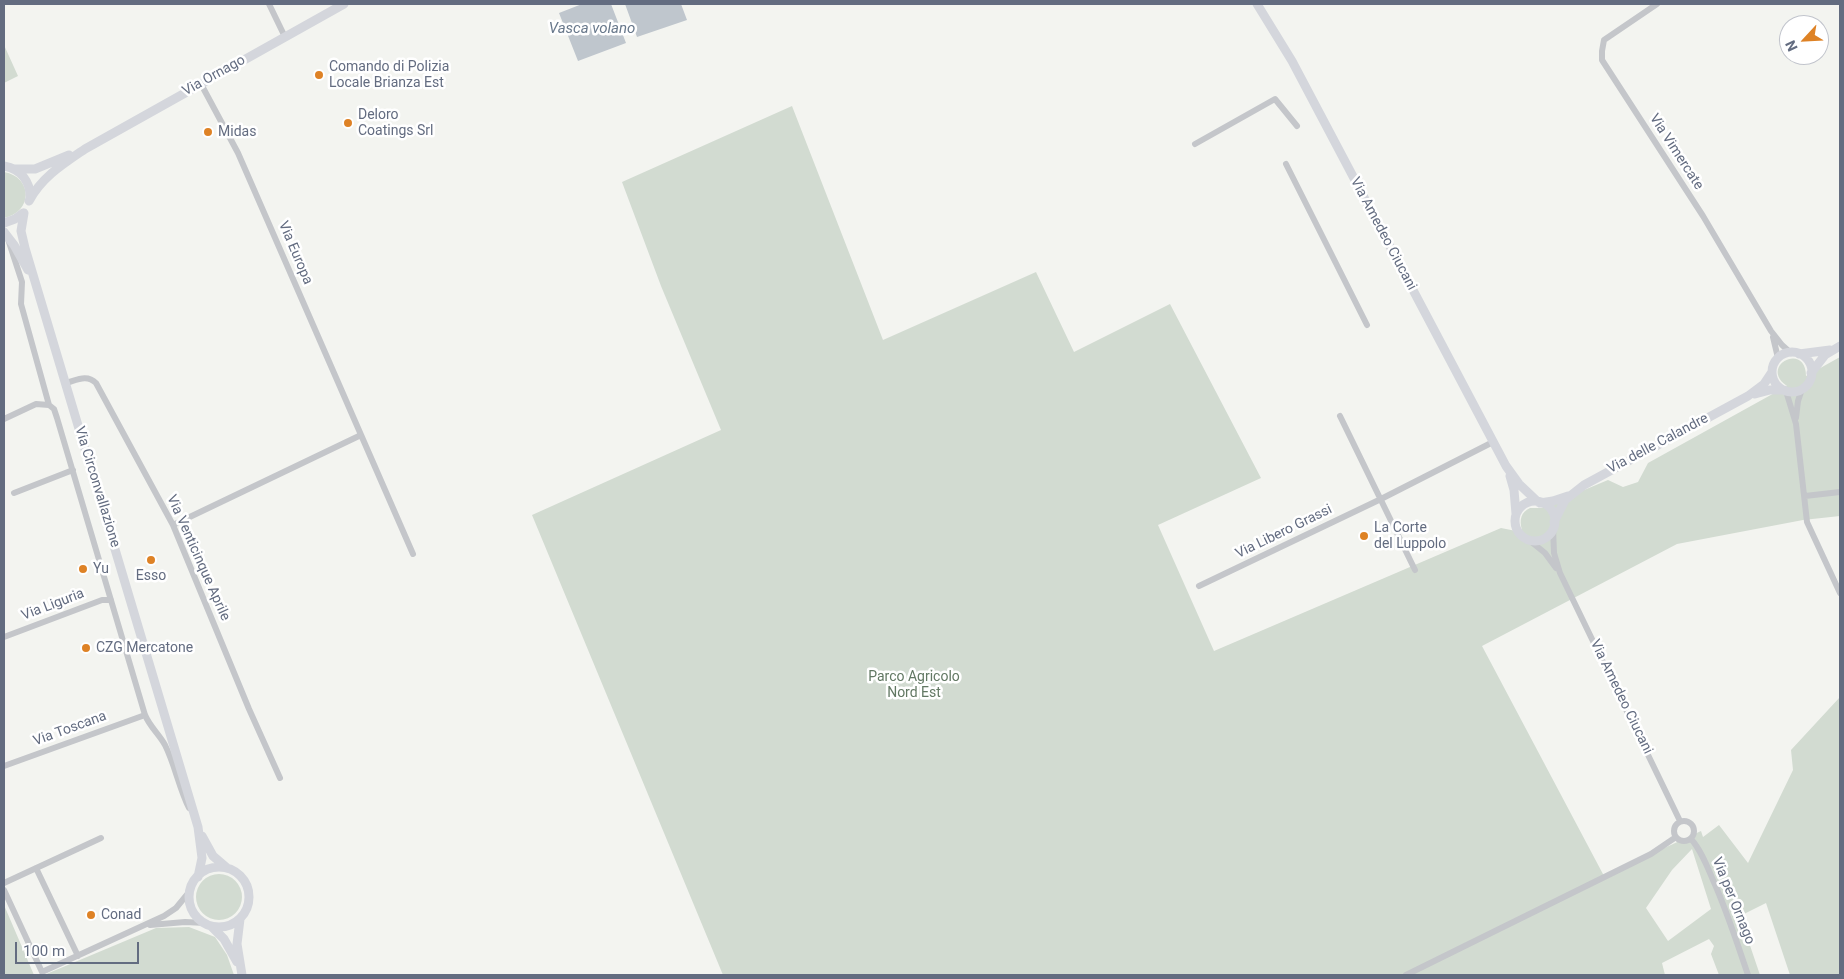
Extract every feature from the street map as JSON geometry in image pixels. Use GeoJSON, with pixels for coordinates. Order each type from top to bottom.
{"type":"FeatureCollection","features":[{"type":"Feature","properties":{"kind":"main road","name":"Via Ornago"},"geometry":{"type":"LineString","coordinates":[[29,201],[37,188],[51,173],[85,149],[344,4]]}},
{"type":"Feature","properties":{"kind":"main road","name":"Via Amedeo Ciucani"},"geometry":{"type":"LineString","coordinates":[[1257,4],[1292,61],[1506,466],[1519,484],[1550,510],[1553,525]]}},
{"type":"Feature","properties":{"kind":"main road","name":"Via Ornago"},"geometry":{"type":"LineString","coordinates":[[8,167],[35,169],[85,149]]}},
{"type":"Feature","properties":{"kind":"main road"},"geometry":{"type":"LineString","coordinates":[[8,167],[23,176],[28,183],[29,201]]}},
{"type":"Feature","properties":{"kind":"main road","name":"Via Circonvallazione"},"geometry":{"type":"LineString","coordinates":[[29,201],[24,212],[22,235],[197,824],[202,858],[198,877],[190,891],[190,901],[193,911],[227,944],[242,973]]}},
{"type":"Feature","properties":{"kind":"main road"},"geometry":{"type":"LineString","coordinates":[[4,223],[15,220],[24,212]]}},
{"type":"Feature","properties":{"kind":"main road","name":"Via Circonvallazione"},"geometry":{"type":"LineString","coordinates":[[5,234],[19,253],[38,290]]}},
{"type":"Feature","properties":{"kind":"main road"},"geometry":{"type":"LineString","coordinates":[[1778,358],[1785,354],[1821,353],[1837,348]]}},
{"type":"Feature","properties":{"kind":"main road"},"geometry":{"type":"LineString","coordinates":[[1802,389],[1808,383],[1811,373],[1820,361],[1837,348]]}},
{"type":"Feature","properties":{"kind":"main road"},"geometry":{"type":"LineString","coordinates":[[1795,353],[1808,361],[1811,373]]}},
{"type":"Feature","properties":{"kind":"main road","name":"Via delle Calandre"},"geometry":{"type":"LineString","coordinates":[[1553,525],[1563,503],[1571,495],[1593,479],[1748,396],[1765,383],[1778,358]]}},
{"type":"Feature","properties":{"kind":"main road"},"geometry":{"type":"LineString","coordinates":[[1772,372],[1775,382],[1785,391]]}},
{"type":"Feature","properties":{"kind":"main road","name":"Via delle Calandre"},"geometry":{"type":"LineString","coordinates":[[1748,396],[1767,391],[1796,391],[1802,389]]}},
{"type":"Feature","properties":{"kind":"main road","name":"Via Amedeo Ciucani"},"geometry":{"type":"LineString","coordinates":[[1506,466],[1514,490],[1516,529],[1529,540]]}},
{"type":"Feature","properties":{"kind":"main road","name":"Via delle Calandre"},"geometry":{"type":"LineString","coordinates":[[1539,502],[1553,501],[1571,495]]}},
{"type":"Feature","properties":{"kind":"main road"},"geometry":{"type":"LineString","coordinates":[[1516,515],[1526,504],[1539,502]]}},
{"type":"Feature","properties":{"kind":"main road"},"geometry":{"type":"LineString","coordinates":[[1529,540],[1537,541],[1543,539],[1548,535],[1553,525]]}},
{"type":"Feature","properties":{"kind":"main road","name":"Via Circonvallazione"},"geometry":{"type":"LineString","coordinates":[[197,824],[213,856],[242,878],[249,891],[248,907],[240,919],[237,938],[242,973]]}},
{"type":"Feature","properties":{"kind":"main road"},"geometry":{"type":"LineString","coordinates":[[198,877],[211,868],[228,868]]}},
{"type":"Feature","properties":{"kind":"main road"},"geometry":{"type":"LineString","coordinates":[[208,924],[226,926],[240,919]]}},
{"type":"Feature","properties":{"kind":"street"},"geometry":{"type":"LineString","coordinates":[[269,4],[285,36]]}},
{"type":"Feature","properties":{"kind":"street","name":"Via Vimercate"},"geometry":{"type":"LineString","coordinates":[[1657,4],[1604,40],[1602,60],[1703,216],[1772,331],[1782,346],[1795,353]]}},
{"type":"Feature","properties":{"kind":"street","name":"Via Europa"},"geometry":{"type":"LineString","coordinates":[[201,84],[238,153],[413,554]]}},
{"type":"Feature","properties":{"kind":"street"},"geometry":{"type":"LineString","coordinates":[[1195,144],[1275,99],[1297,126]]}},
{"type":"Feature","properties":{"kind":"street"},"geometry":{"type":"LineString","coordinates":[[1286,164],[1367,325]]}},
{"type":"Feature","properties":{"kind":"street"},"geometry":{"type":"LineString","coordinates":[[5,234],[22,282],[21,304],[49,405],[55,411],[145,715],[153,730],[165,744],[182,793],[197,824]]}},
{"type":"Feature","properties":{"kind":"street","name":"Via Vimercate"},"geometry":{"type":"LineString","coordinates":[[1772,331],[1778,358]]}},
{"type":"Feature","properties":{"kind":"street","name":"Via Venticinque Aprile"},"geometry":{"type":"LineString","coordinates":[[66,384],[84,377],[91,378],[96,383],[174,525],[249,709],[280,778]]}},
{"type":"Feature","properties":{"kind":"street"},"geometry":{"type":"LineString","coordinates":[[1796,424],[1798,400],[1802,389]]}},
{"type":"Feature","properties":{"kind":"street"},"geometry":{"type":"LineString","coordinates":[[1785,391],[1796,424],[1807,522],[1840,593]]}},
{"type":"Feature","properties":{"kind":"street"},"geometry":{"type":"LineString","coordinates":[[4,419],[36,404],[49,405]]}},
{"type":"Feature","properties":{"kind":"street"},"geometry":{"type":"LineString","coordinates":[[1340,416],[1415,570]]}},
{"type":"Feature","properties":{"kind":"street"},"geometry":{"type":"LineString","coordinates":[[174,525],[361,435]]}},
{"type":"Feature","properties":{"kind":"street","name":"Via Libero Grassi"},"geometry":{"type":"LineString","coordinates":[[1199,586],[1381,499],[1493,442]]}},
{"type":"Feature","properties":{"kind":"street"},"geometry":{"type":"LineString","coordinates":[[14,493],[73,470]]}},
{"type":"Feature","properties":{"kind":"street"},"geometry":{"type":"LineString","coordinates":[[1805,496],[1840,492]]}},
{"type":"Feature","properties":{"kind":"street","name":"Via Amedeo Ciucani"},"geometry":{"type":"LineString","coordinates":[[1553,525],[1553,549],[1560,573],[1680,821]]}},
{"type":"Feature","properties":{"kind":"street","name":"Via Amedeo Ciucani"},"geometry":{"type":"LineString","coordinates":[[1529,540],[1544,553],[1560,573]]}},
{"type":"Feature","properties":{"kind":"street","name":"Via Liguria"},"geometry":{"type":"LineString","coordinates":[[4,637],[102,600],[111,600]]}},
{"type":"Feature","properties":{"kind":"street","name":"Via Toscana"},"geometry":{"type":"LineString","coordinates":[[4,766],[145,715]]}},
{"type":"Feature","properties":{"kind":"street"},"geometry":{"type":"LineString","coordinates":[[1680,821],[1688,821],[1693,826],[1694,832],[1690,839],[1682,841],[1676,837],[1674,828],[1680,821]]}},
{"type":"Feature","properties":{"kind":"street"},"geometry":{"type":"LineString","coordinates":[[1406,975],[1651,854],[1676,837]]}},
{"type":"Feature","properties":{"kind":"street"},"geometry":{"type":"LineString","coordinates":[[4,883],[102,838]]}},
{"type":"Feature","properties":{"kind":"street","name":"Via per Ornago"},"geometry":{"type":"LineString","coordinates":[[1690,839],[1695,844],[1708,868],[1728,915],[1748,975]]}},
{"type":"Feature","properties":{"kind":"street"},"geometry":{"type":"LineString","coordinates":[[36,868],[78,956]]}},
{"type":"Feature","properties":{"kind":"street"},"geometry":{"type":"LineString","coordinates":[[4,890],[42,972],[144,926],[172,911],[190,891]]}},
{"type":"Feature","properties":{"kind":"street"},"geometry":{"type":"LineString","coordinates":[[144,926],[182,922],[208,924]]}},
{"type":"Feature","properties":{"kind":"green space"},"geometry":{"type":"Polygon","coordinates":[[[4,45],[18,76],[4,83],[4,45]]]}},
{"type":"Feature","properties":{"kind":"green space","name":"Parco Agricolo Nord Est"},"geometry":{"type":"Polygon","coordinates":[[[792,106],[883,340],[1036,272],[1074,352],[1170,304],[1261,478],[1158,525],[1214,651],[1501,528],[1516,531],[1522,530],[1522,517],[1530,508],[1541,508],[1608,480],[1623,487],[1638,482],[1648,463],[1787,386],[1779,378],[1778,371],[1780,365],[1786,360],[1799,360],[1804,366],[1806,376],[1840,357],[1840,516],[1803,520],[1677,544],[1482,646],[1604,876],[1701,831],[1703,837],[1719,825],[1748,863],[1793,770],[1791,750],[1840,697],[1840,975],[1790,975],[1766,903],[1740,916],[1760,975],[1719,975],[1711,954],[1714,946],[1709,939],[1662,963],[1665,975],[723,975],[532,515],[721,430],[661,286],[622,182],[792,106]],[[1692,849],[1672,870],[1646,908],[1668,941],[1711,909],[1692,849]]]}},
{"type":"Feature","properties":{"kind":"green space"},"geometry":{"type":"Polygon","coordinates":[[[4,172],[14,175],[20,180],[26,195],[20,209],[14,215],[4,218],[4,172]]]}},
{"type":"Feature","properties":{"kind":"green space"},"geometry":{"type":"Polygon","coordinates":[[[224,874],[236,880],[241,888],[241,906],[236,914],[228,919],[214,920],[202,914],[197,906],[196,892],[202,880],[210,875],[224,874]]]}},
{"type":"Feature","properties":{"kind":"green space"},"geometry":{"type":"Polygon","coordinates":[[[4,905],[34,975],[4,975],[4,905]]]}},
{"type":"Feature","properties":{"kind":"green space"},"geometry":{"type":"Polygon","coordinates":[[[189,927],[215,937],[227,955],[234,975],[44,975],[156,928],[189,927]]]}},
{"type":"Feature","properties":{"kind":"water","name":"Vasca volano"},"geometry":{"type":"Polygon","coordinates":[[[582,4],[611,4],[626,43],[578,61],[559,13],[582,4]]]}},
{"type":"Feature","properties":{"kind":"water","name":"Vasca volano"},"geometry":{"type":"Polygon","coordinates":[[[625,4],[681,4],[687,20],[637,37],[625,4]]]}},
{"type":"Feature","properties":{"kind":"place","name":"Comando di Polizia Locale Brianza Est"},"geometry":{"type":"Point","coordinates":[319,75]}},
{"type":"Feature","properties":{"kind":"place","name":"Deloro Coatings Srl"},"geometry":{"type":"Point","coordinates":[348,123]}},
{"type":"Feature","properties":{"kind":"place","name":"Midas"},"geometry":{"type":"Point","coordinates":[208,132]}},
{"type":"Feature","properties":{"kind":"place","name":"La Corte del Luppolo"},"geometry":{"type":"Point","coordinates":[1364,536]}},
{"type":"Feature","properties":{"kind":"place","name":"Esso"},"geometry":{"type":"Point","coordinates":[151,560]}},
{"type":"Feature","properties":{"kind":"place","name":"Yu"},"geometry":{"type":"Point","coordinates":[83,569]}},
{"type":"Feature","properties":{"kind":"place","name":"CZG Mercatone"},"geometry":{"type":"Point","coordinates":[86,648]}},
{"type":"Feature","properties":{"kind":"place","name":"Conad"},"geometry":{"type":"Point","coordinates":[91,915]}}]}
